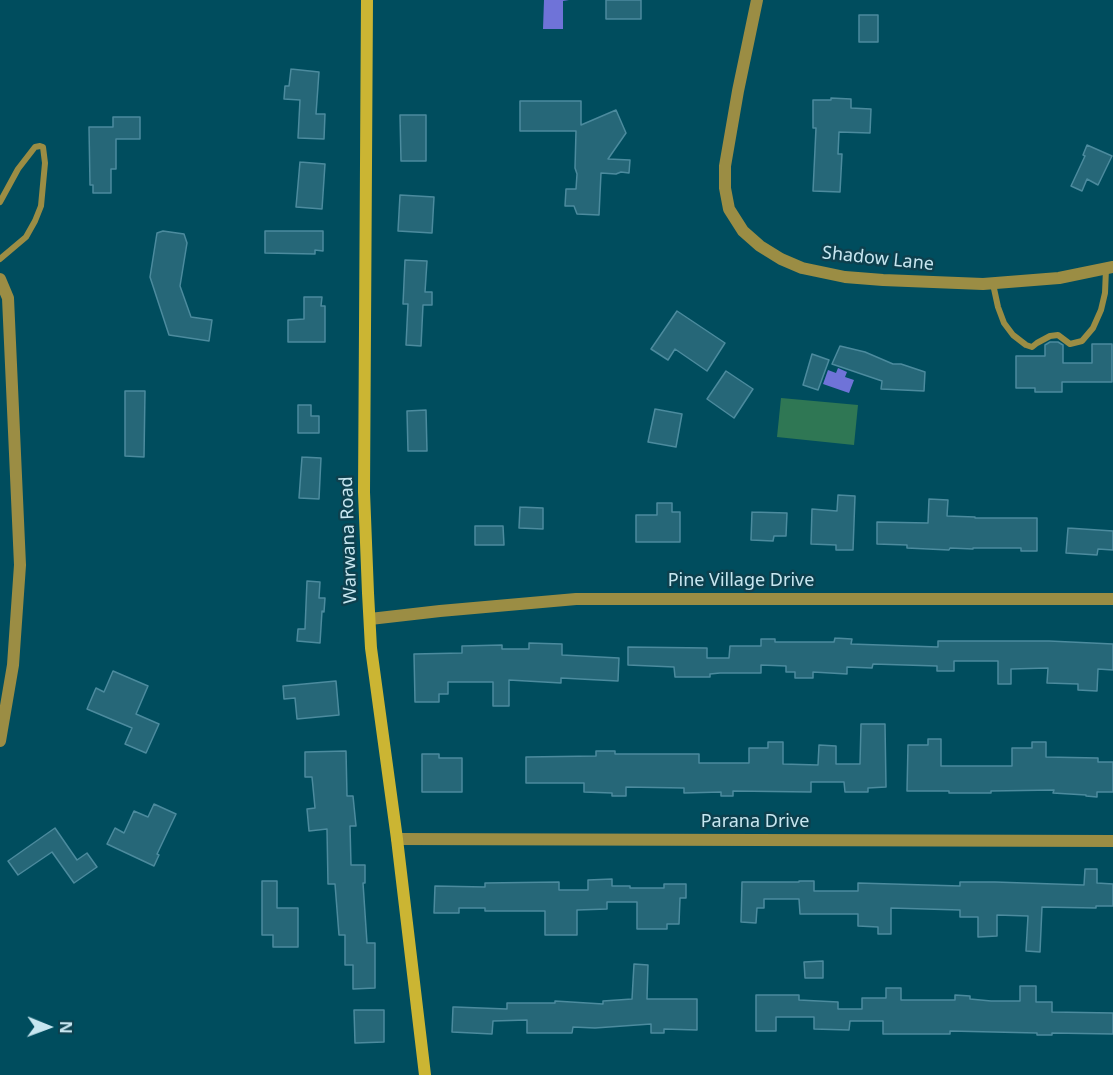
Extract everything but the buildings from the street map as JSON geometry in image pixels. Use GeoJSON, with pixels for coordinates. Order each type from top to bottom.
{"type":"FeatureCollection","features":[{"type":"Feature","properties":{"kind":"street","name":"Warwana Road"},"geometry":{"type":"LineString","coordinates":[[367,0],[364,492],[371,648],[397,839],[425,1075]]}},
{"type":"Feature","properties":{"kind":"street","name":"Shadow Lane"},"geometry":{"type":"LineString","coordinates":[[757,0],[725,166],[725,188],[729,209],[742,231],[760,246],[802,268],[839,276],[894,281],[993,284],[1059,278],[1109,268]]}},
{"type":"Feature","properties":{"kind":"street"},"geometry":{"type":"LineString","coordinates":[[0,279],[8,298],[20,565],[13,664],[0,741]]}},
{"type":"Feature","properties":{"kind":"street","name":"Pine Village Drive"},"geometry":{"type":"LineString","coordinates":[[370,619],[576,599],[1113,599]]}},
{"type":"Feature","properties":{"kind":"street","name":"Parana Drive"},"geometry":{"type":"LineString","coordinates":[[397,839],[1113,841]]}},
{"type":"Feature","properties":{"kind":"lane"},"geometry":{"type":"LineString","coordinates":[[0,202],[18,169],[35,147],[43,147],[45,163],[41,206],[26,237],[0,259]]}},
{"type":"Feature","properties":{"kind":"lane"},"geometry":{"type":"LineString","coordinates":[[993,284],[1004,323],[1013,335],[1032,347],[1050,336],[1058,335],[1070,344],[1082,341],[1093,328],[1101,310],[1109,268]]}},
{"type":"Feature","properties":{"kind":"green space"},"geometry":{"type":"Polygon","coordinates":[[[781,398],[858,405],[854,445],[777,437],[781,398]]]}},
{"type":"Feature","properties":{"kind":"shaded area"},"geometry":{"type":"Polygon","coordinates":[[[544,0],[569,0],[563,1],[563,29],[543,29],[544,0]]]}},
{"type":"Feature","properties":{"kind":"shaded area"},"geometry":{"type":"Polygon","coordinates":[[[838,368],[847,372],[845,377],[854,380],[849,393],[823,384],[828,370],[836,373],[838,368]]]}}]}
